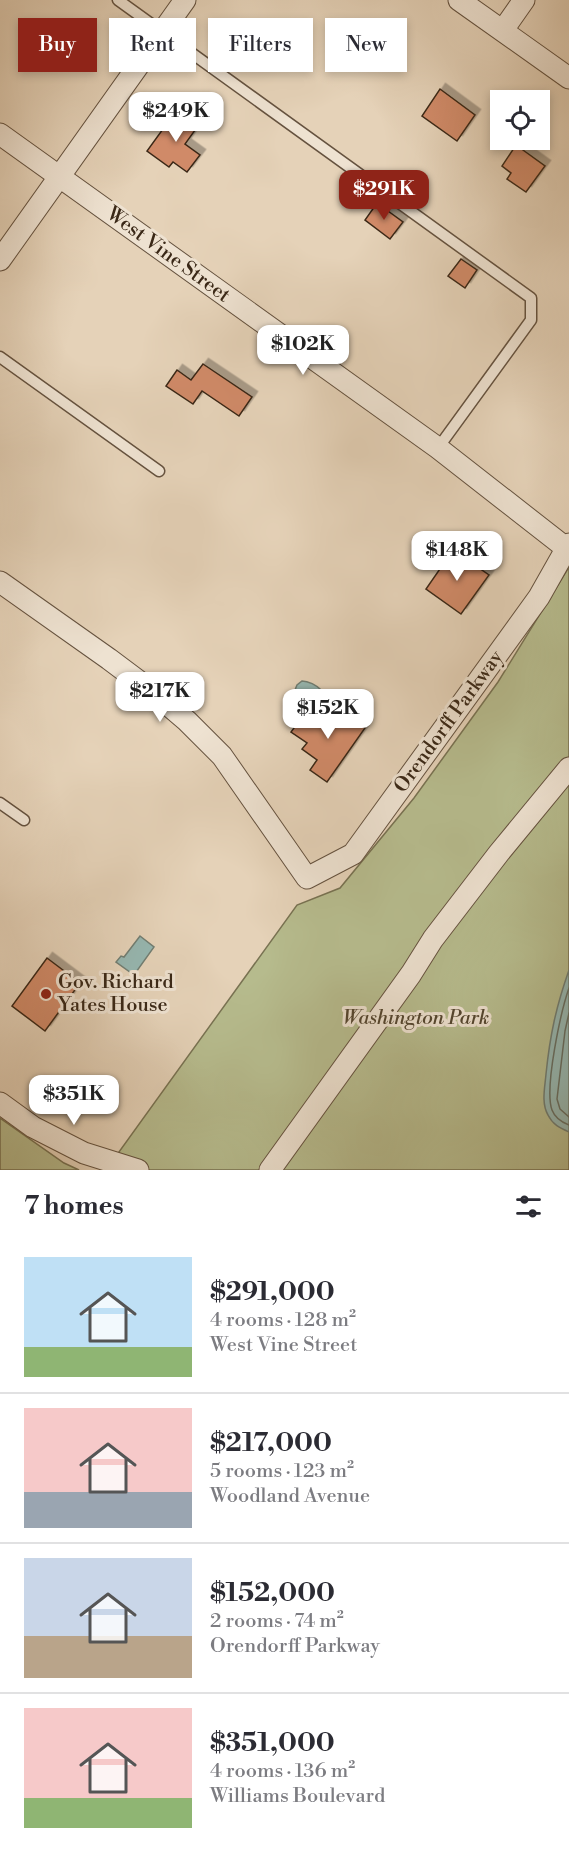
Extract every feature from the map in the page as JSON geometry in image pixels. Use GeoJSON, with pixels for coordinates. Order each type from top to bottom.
{"type":"FeatureCollection","features":[{"type":"Feature","properties":{"kind":"street"},"geometry":{"type":"LineString","coordinates":[[173,18],[185,0]]}},
{"type":"Feature","properties":{"kind":"street"},"geometry":{"type":"LineString","coordinates":[[459,0],[569,78]]}},
{"type":"Feature","properties":{"kind":"street"},"geometry":{"type":"LineString","coordinates":[[503,30],[524,0]]}},
{"type":"Feature","properties":{"kind":"street"},"geometry":{"type":"LineString","coordinates":[[0,260],[135,72]]}},
{"type":"Feature","properties":{"kind":"street","name":"West Vine Street"},"geometry":{"type":"LineString","coordinates":[[0,134],[438,448],[568,546]]}},
{"type":"Feature","properties":{"kind":"street","name":"Orendorff Parkway"},"geometry":{"type":"LineString","coordinates":[[0,582],[109,659],[187,721],[222,756],[308,878],[352,854],[539,597],[568,546]]}},
{"type":"Feature","properties":{"kind":"street"},"geometry":{"type":"LineString","coordinates":[[270,1170],[411,974],[433,939],[499,853],[569,768]]}},
{"type":"Feature","properties":{"kind":"street"},"geometry":{"type":"LineString","coordinates":[[0,1103],[33,1127],[84,1153],[138,1170]]}},
{"type":"Feature","properties":{"kind":"lane"},"geometry":{"type":"LineString","coordinates":[[118,0],[143,18]]}},
{"type":"Feature","properties":{"kind":"lane"},"geometry":{"type":"LineString","coordinates":[[196,56],[531,298],[531,320],[438,448]]}},
{"type":"Feature","properties":{"kind":"lane"},"geometry":{"type":"LineString","coordinates":[[0,357],[159,471]]}},
{"type":"Feature","properties":{"kind":"lane"},"geometry":{"type":"LineString","coordinates":[[0,803],[24,820]]}},
{"type":"Feature","properties":{"kind":"green space","name":"Washington Park"},"geometry":{"type":"Polygon","coordinates":[[[569,567],[569,1170],[106,1170],[297,905],[340,888],[414,798],[498,682],[569,567]]]}},
{"type":"Feature","properties":{"kind":"green space"},"geometry":{"type":"Polygon","coordinates":[[[0,1118],[64,1163],[79,1170],[0,1170],[0,1118]]]}},
{"type":"Feature","properties":{"kind":"water"},"geometry":{"type":"Polygon","coordinates":[[[302,681],[322,690],[326,704],[322,709],[310,706],[297,694],[295,690],[302,681]]]}},
{"type":"Feature","properties":{"kind":"water"},"geometry":{"type":"Polygon","coordinates":[[[140,936],[154,947],[134,975],[116,962],[121,956],[124,957],[140,936]]]}},
{"type":"Feature","properties":{"kind":"water"},"geometry":{"type":"Polygon","coordinates":[[[569,970],[569,1132],[557,1126],[550,1118],[546,1110],[544,1095],[557,1009],[569,970]]]}},
{"type":"Feature","properties":{"kind":"building"},"geometry":{"type":"Polygon","coordinates":[[[440,89],[475,115],[457,141],[422,116],[440,89]]]}},
{"type":"Feature","properties":{"kind":"building"},"geometry":{"type":"Polygon","coordinates":[[[176,111],[198,126],[185,144],[200,155],[187,172],[173,162],[169,167],[147,151],[176,111]]]}},
{"type":"Feature","properties":{"kind":"building"},"geometry":{"type":"Polygon","coordinates":[[[513,150],[523,150],[545,166],[526,192],[507,179],[511,173],[502,166],[513,150]]]}},
{"type":"Feature","properties":{"kind":"building"},"geometry":{"type":"Polygon","coordinates":[[[377,203],[403,222],[390,239],[365,220],[377,203]]]}},
{"type":"Feature","properties":{"kind":"building"},"geometry":{"type":"Polygon","coordinates":[[[461,259],[477,270],[465,288],[448,276],[461,259]]]}},
{"type":"Feature","properties":{"kind":"building"},"geometry":{"type":"Polygon","coordinates":[[[203,364],[252,397],[239,416],[202,391],[193,404],[166,386],[177,370],[191,380],[203,364]]]}},
{"type":"Feature","properties":{"kind":"building"},"geometry":{"type":"Polygon","coordinates":[[[453,550],[489,575],[461,614],[426,589],[453,550]]]}},
{"type":"Feature","properties":{"kind":"building"},"geometry":{"type":"Polygon","coordinates":[[[332,705],[365,728],[327,782],[310,770],[317,760],[302,749],[307,743],[291,732],[305,713],[320,724],[332,705]]]}},
{"type":"Feature","properties":{"kind":"building","name":"Gov. Richard Yates House"},"geometry":{"type":"Polygon","coordinates":[[[47,958],[80,983],[45,1031],[12,1006],[47,958]]]}},
{"type":"Feature","properties":{"kind":"place","name":"Gov. Richard Yates House"},"geometry":{"type":"Point","coordinates":[46,994]}}]}
